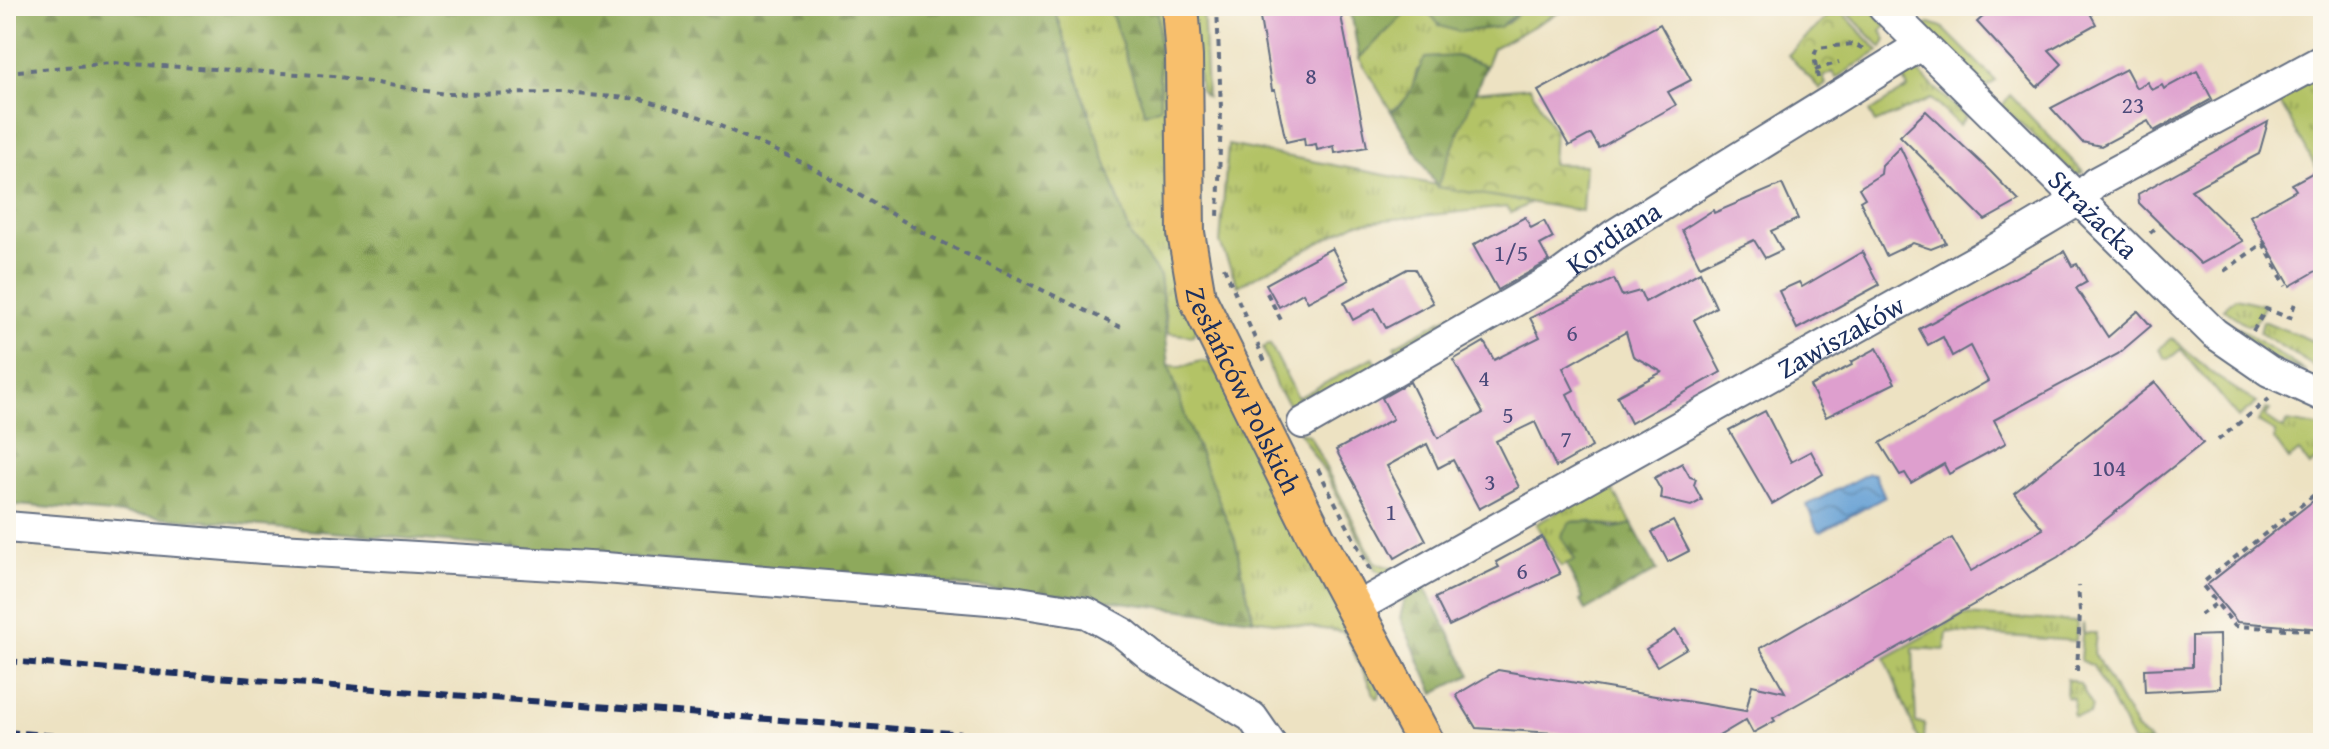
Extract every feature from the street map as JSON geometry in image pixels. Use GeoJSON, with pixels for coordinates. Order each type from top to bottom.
{"type":"FeatureCollection","features":[{"type":"Feature","properties":{"kind":"main road","name":"Zesłańców Polskich"},"geometry":{"type":"LineString","coordinates":[[1180,6],[1184,57],[1186,233],[1197,297],[1220,349],[1426,743]]}},
{"type":"Feature","properties":{"kind":"street","name":"Strażacka"},"geometry":{"type":"LineString","coordinates":[[1887,7],[2077,201],[2214,333],[2269,371],[2323,396]]}},
{"type":"Feature","properties":{"kind":"street","name":"Kordiana"},"geometry":{"type":"LineString","coordinates":[[1303,423],[1560,275],[1614,235],[1921,45]]}},
{"type":"Feature","properties":{"kind":"street","name":"Zawiszaków"},"geometry":{"type":"LineString","coordinates":[[1354,609],[2077,201],[2095,183],[2323,60]]}},
{"type":"Feature","properties":{"kind":"street"},"geometry":{"type":"LineString","coordinates":[[6,527],[263,548],[605,568],[1013,601],[1087,613],[1123,633],[1152,657],[1252,717],[1270,743]]}},
{"type":"Feature","properties":{"kind":"path"},"geometry":{"type":"LineString","coordinates":[[1217,6],[1221,84],[1218,225]]}},
{"type":"Feature","properties":{"kind":"path"},"geometry":{"type":"LineString","coordinates":[[1815,70],[1850,56],[1857,45]]}},
{"type":"Feature","properties":{"kind":"path"},"geometry":{"type":"LineString","coordinates":[[1825,90],[1815,70],[1817,48],[1857,45],[1872,59]]}},
{"type":"Feature","properties":{"kind":"path"},"geometry":{"type":"LineString","coordinates":[[1211,62],[1212,77]]}},
{"type":"Feature","properties":{"kind":"path"},"geometry":{"type":"LineString","coordinates":[[6,72],[112,63],[333,76],[445,94],[562,93],[642,99],[700,117],[808,165],[929,236],[1122,328]]}},
{"type":"Feature","properties":{"kind":"path"},"geometry":{"type":"LineString","coordinates":[[1211,174],[1211,184]]}},
{"type":"Feature","properties":{"kind":"path"},"geometry":{"type":"LineString","coordinates":[[2147,235],[2160,224]]}},
{"type":"Feature","properties":{"kind":"path"},"geometry":{"type":"LineString","coordinates":[[2224,271],[2263,243],[2286,286]]}},
{"type":"Feature","properties":{"kind":"path"},"geometry":{"type":"LineString","coordinates":[[1222,262],[1267,370]]}},
{"type":"Feature","properties":{"kind":"path"},"geometry":{"type":"LineString","coordinates":[[1267,293],[1283,324]]}},
{"type":"Feature","properties":{"kind":"path"},"geometry":{"type":"LineString","coordinates":[[2253,332],[2266,309],[2290,318],[2295,303]]}},
{"type":"Feature","properties":{"kind":"path"},"geometry":{"type":"LineString","coordinates":[[1237,318],[1255,360]]}},
{"type":"Feature","properties":{"kind":"path"},"geometry":{"type":"LineString","coordinates":[[2218,440],[2271,397]]}},
{"type":"Feature","properties":{"kind":"path"},"geometry":{"type":"LineString","coordinates":[[1316,466],[1371,572],[1380,582]]}},
{"type":"Feature","properties":{"kind":"path"},"geometry":{"type":"LineString","coordinates":[[2323,488],[2205,581],[2203,586],[2235,626],[2323,631]]}},
{"type":"Feature","properties":{"kind":"path"},"geometry":{"type":"LineString","coordinates":[[1320,489],[1347,544]]}},
{"type":"Feature","properties":{"kind":"path"},"geometry":{"type":"LineString","coordinates":[[2077,671],[2078,586]]}},
{"type":"Feature","properties":{"kind":"path"},"geometry":{"type":"LineString","coordinates":[[2200,615],[2217,603]]}},
{"type":"Feature","properties":{"kind":"green space"},"geometry":{"type":"Polygon","coordinates":[[[6,6],[1053,6],[1131,237],[1160,276],[1169,366],[1187,422],[1235,540],[1253,619],[1066,595],[6,504],[6,6]]]}},
{"type":"Feature","properties":{"kind":"green space"},"geometry":{"type":"Polygon","coordinates":[[[1053,6],[1109,6],[1145,113],[1160,106],[1158,6],[1168,6],[1197,330],[1192,336],[1168,333],[1160,276],[1131,237],[1053,6]]]}},
{"type":"Feature","properties":{"kind":"green space"},"geometry":{"type":"Polygon","coordinates":[[[1109,6],[1158,6],[1160,107],[1145,113],[1109,6]]]}},
{"type":"Feature","properties":{"kind":"green space"},"geometry":{"type":"Polygon","coordinates":[[[1191,6],[1203,6],[1207,97],[1200,90],[1191,6]]]}},
{"type":"Feature","properties":{"kind":"green space"},"geometry":{"type":"Polygon","coordinates":[[[1350,6],[1413,6],[1359,58],[1350,6]]]}},
{"type":"Feature","properties":{"kind":"green space"},"geometry":{"type":"Polygon","coordinates":[[[1413,6],[1424,6],[1430,15],[1459,32],[1508,23],[1526,6],[1571,6],[1493,48],[1486,66],[1456,56],[1417,70],[1410,96],[1391,111],[1359,58],[1413,6]]]}},
{"type":"Feature","properties":{"kind":"green space"},"geometry":{"type":"Polygon","coordinates":[[[1424,6],[1526,6],[1500,27],[1459,32],[1440,26],[1424,6]]]}},
{"type":"Feature","properties":{"kind":"green space"},"geometry":{"type":"Polygon","coordinates":[[[1841,6],[1867,6],[1886,25],[1881,31],[1886,40],[1882,48],[1841,6]]]}},
{"type":"Feature","properties":{"kind":"green space"},"geometry":{"type":"Polygon","coordinates":[[[1837,7],[1879,51],[1836,78],[1832,72],[1823,77],[1826,84],[1820,89],[1788,55],[1837,7]]]}},
{"type":"Feature","properties":{"kind":"green space"},"geometry":{"type":"Polygon","coordinates":[[[1930,23],[1942,27],[1996,81],[1984,88],[1923,28],[1930,23]]]}},
{"type":"Feature","properties":{"kind":"green space"},"geometry":{"type":"Polygon","coordinates":[[[1456,56],[1486,66],[1437,187],[1391,111],[1409,94],[1425,58],[1456,56]]]}},
{"type":"Feature","properties":{"kind":"green space"},"geometry":{"type":"Polygon","coordinates":[[[1918,72],[1966,117],[1959,125],[1931,99],[1875,123],[1869,112],[1908,88],[1903,77],[1918,72]]]}},
{"type":"Feature","properties":{"kind":"green space"},"geometry":{"type":"Polygon","coordinates":[[[2323,72],[2323,180],[2277,97],[2323,72]]]}},
{"type":"Feature","properties":{"kind":"green space"},"geometry":{"type":"Polygon","coordinates":[[[1530,87],[1554,131],[1552,164],[1585,165],[1582,211],[1437,187],[1475,92],[1530,87]]]}},
{"type":"Feature","properties":{"kind":"green space"},"geometry":{"type":"Polygon","coordinates":[[[2010,95],[2083,172],[2076,175],[2002,106],[2010,95]]]}},
{"type":"Feature","properties":{"kind":"green space"},"geometry":{"type":"Polygon","coordinates":[[[1228,145],[1531,203],[1511,213],[1507,207],[1356,223],[1238,286],[1220,243],[1228,145]]]}},
{"type":"Feature","properties":{"kind":"green space"},"geometry":{"type":"Polygon","coordinates":[[[2235,298],[2265,305],[2254,324],[2247,325],[2223,309],[2235,298]]]}},
{"type":"Feature","properties":{"kind":"green space"},"geometry":{"type":"Polygon","coordinates":[[[1479,300],[1485,311],[1400,357],[1394,346],[1479,300]]]}},
{"type":"Feature","properties":{"kind":"green space"},"geometry":{"type":"Polygon","coordinates":[[[2222,317],[2306,372],[2271,358],[2222,317]]]}},
{"type":"Feature","properties":{"kind":"green space"},"geometry":{"type":"Polygon","coordinates":[[[2263,321],[2323,345],[2323,372],[2260,333],[2263,321]]]}},
{"type":"Feature","properties":{"kind":"green space"},"geometry":{"type":"Polygon","coordinates":[[[2172,338],[2217,377],[2257,403],[2238,418],[2181,349],[2169,359],[2165,358],[2159,349],[2172,338]]]}},
{"type":"Feature","properties":{"kind":"green space"},"geometry":{"type":"Polygon","coordinates":[[[1270,344],[1298,398],[1373,357],[1379,369],[1293,420],[1291,407],[1277,389],[1263,348],[1270,344]]]}},
{"type":"Feature","properties":{"kind":"green space"},"geometry":{"type":"Polygon","coordinates":[[[1201,361],[1215,364],[1380,691],[1379,697],[1376,698],[1344,632],[1253,619],[1235,540],[1187,422],[1169,365],[1180,367],[1201,361]]]}},
{"type":"Feature","properties":{"kind":"green space"},"geometry":{"type":"Polygon","coordinates":[[[2266,409],[2270,410],[2265,417],[2283,429],[2288,422],[2323,428],[2323,456],[2310,466],[2299,452],[2289,460],[2274,439],[2275,432],[2258,422],[2266,409]]]}},
{"type":"Feature","properties":{"kind":"green space"},"geometry":{"type":"Polygon","coordinates":[[[1299,432],[1309,435],[1375,563],[1400,570],[1388,577],[1375,569],[1327,476],[1299,432]]]}},
{"type":"Feature","properties":{"kind":"green space"},"geometry":{"type":"Polygon","coordinates":[[[1609,483],[1632,524],[1616,526],[1570,522],[1575,560],[1561,567],[1536,524],[1609,483]]]}},
{"type":"Feature","properties":{"kind":"green space"},"geometry":{"type":"Polygon","coordinates":[[[1589,521],[1613,529],[1632,524],[1657,570],[1585,611],[1580,600],[1583,598],[1566,564],[1575,560],[1561,536],[1570,522],[1589,521]]]}},
{"type":"Feature","properties":{"kind":"green space"},"geometry":{"type":"Polygon","coordinates":[[[1424,586],[1471,675],[1434,693],[1400,618],[1405,597],[1424,586]]]}},
{"type":"Feature","properties":{"kind":"green space"},"geometry":{"type":"Polygon","coordinates":[[[1963,615],[2077,622],[2076,641],[1947,632],[1945,650],[1913,648],[1916,723],[1925,724],[1924,742],[1938,743],[1923,743],[1916,734],[1885,658],[1963,615]]]}},
{"type":"Feature","properties":{"kind":"green space"},"geometry":{"type":"Polygon","coordinates":[[[2083,623],[2084,633],[2096,633],[2094,653],[2137,730],[2151,743],[2134,743],[2093,666],[2080,660],[2083,623]]]}},
{"type":"Feature","properties":{"kind":"green space"},"geometry":{"type":"Polygon","coordinates":[[[2067,679],[2080,684],[2092,706],[2090,714],[2073,716],[2074,698],[2066,697],[2067,679]]]}},
{"type":"Feature","properties":{"kind":"water"},"geometry":{"type":"Polygon","coordinates":[[[1869,473],[1875,474],[1885,497],[1821,532],[1817,530],[1807,505],[1869,473]]]}},
{"type":"Feature","properties":{"kind":"building"},"geometry":{"type":"Polygon","coordinates":[[[1258,6],[1339,6],[1367,147],[1335,153],[1334,146],[1317,150],[1316,144],[1305,146],[1304,138],[1286,142],[1275,90],[1272,90],[1258,6]]]}},
{"type":"Feature","properties":{"kind":"building"},"geometry":{"type":"Polygon","coordinates":[[[1995,6],[2086,6],[2096,24],[2049,50],[2062,64],[2037,87],[1977,22],[1995,6]]]}},
{"type":"Feature","properties":{"kind":"building"},"geometry":{"type":"Polygon","coordinates":[[[1660,24],[1691,80],[1668,92],[1676,105],[1599,148],[1591,134],[1569,146],[1538,91],[1660,24]]]}},
{"type":"Feature","properties":{"kind":"building"},"geometry":{"type":"Polygon","coordinates":[[[2126,69],[2136,88],[2147,82],[2152,90],[2162,85],[2164,89],[2197,71],[2212,99],[2154,131],[2148,121],[2101,146],[2082,142],[2051,108],[2126,69]]]}},
{"type":"Feature","properties":{"kind":"building"},"geometry":{"type":"Polygon","coordinates":[[[1926,111],[2019,201],[1985,220],[1900,136],[1926,111]]]}},
{"type":"Feature","properties":{"kind":"building"},"geometry":{"type":"Polygon","coordinates":[[[2268,122],[2259,154],[2191,190],[2243,241],[2201,264],[2139,203],[2138,194],[2268,122]]]}},
{"type":"Feature","properties":{"kind":"building"},"geometry":{"type":"Polygon","coordinates":[[[1900,147],[1946,243],[1931,249],[1913,243],[1886,256],[1860,201],[1865,198],[1859,188],[1881,174],[1882,165],[1900,147]]]}},
{"type":"Feature","properties":{"kind":"building"},"geometry":{"type":"Polygon","coordinates":[[[2323,167],[2323,267],[2290,286],[2250,216],[2296,190],[2292,184],[2323,167]]]}},
{"type":"Feature","properties":{"kind":"building"},"geometry":{"type":"Polygon","coordinates":[[[1782,184],[1798,219],[1771,231],[1782,250],[1765,258],[1754,240],[1700,266],[1682,230],[1713,210],[1714,213],[1782,184]]]}},
{"type":"Feature","properties":{"kind":"building"},"geometry":{"type":"Polygon","coordinates":[[[1525,217],[1531,228],[1544,221],[1553,238],[1540,245],[1549,261],[1498,290],[1473,245],[1525,217]]]}},
{"type":"Feature","properties":{"kind":"building"},"geometry":{"type":"Polygon","coordinates":[[[1332,248],[1349,280],[1308,302],[1303,293],[1279,307],[1266,284],[1332,248]]]}},
{"type":"Feature","properties":{"kind":"building"},"geometry":{"type":"Polygon","coordinates":[[[2064,251],[2072,266],[2077,264],[2087,282],[2076,288],[2108,337],[2138,311],[2151,326],[2118,354],[1994,420],[2006,443],[1949,474],[1944,464],[1911,483],[1905,473],[1900,475],[1880,443],[1988,381],[1970,346],[1952,356],[1943,337],[1928,345],[1919,329],[2064,251]]]}},
{"type":"Feature","properties":{"kind":"building"},"geometry":{"type":"Polygon","coordinates":[[[1862,252],[1879,285],[1797,329],[1779,291],[1799,282],[1802,287],[1862,252]]]}},
{"type":"Feature","properties":{"kind":"building"},"geometry":{"type":"Polygon","coordinates":[[[1407,269],[1415,269],[1433,303],[1386,328],[1375,308],[1353,320],[1344,303],[1407,269]]]}},
{"type":"Feature","properties":{"kind":"building"},"geometry":{"type":"Polygon","coordinates":[[[1700,272],[1716,307],[1694,320],[1721,372],[1631,423],[1617,396],[1662,372],[1633,356],[1626,332],[1563,368],[1574,390],[1567,394],[1592,447],[1556,467],[1535,422],[1496,441],[1519,487],[1479,509],[1453,460],[1438,468],[1427,444],[1387,466],[1426,540],[1395,558],[1336,450],[1393,419],[1382,398],[1410,382],[1438,438],[1483,413],[1453,360],[1484,342],[1494,360],[1540,337],[1530,318],[1614,279],[1622,296],[1640,291],[1645,302],[1700,272]]]}},
{"type":"Feature","properties":{"kind":"building"},"geometry":{"type":"Polygon","coordinates":[[[1877,348],[1895,383],[1826,417],[1810,386],[1852,365],[1851,362],[1877,348]]]}},
{"type":"Feature","properties":{"kind":"building"},"geometry":{"type":"Polygon","coordinates":[[[2155,382],[2203,443],[2058,557],[1773,718],[1775,721],[1753,733],[1746,720],[1707,743],[1476,728],[1456,695],[1498,670],[1746,711],[1752,685],[1785,692],[1760,648],[1952,538],[1971,571],[2043,529],[2014,493],[2155,382]]]}},
{"type":"Feature","properties":{"kind":"building"},"geometry":{"type":"Polygon","coordinates":[[[1765,411],[1791,462],[1811,451],[1823,474],[1772,504],[1729,430],[1765,411]]]}},
{"type":"Feature","properties":{"kind":"building"},"geometry":{"type":"Polygon","coordinates":[[[1682,463],[1690,477],[1696,479],[1694,485],[1702,500],[1691,506],[1661,499],[1662,492],[1654,478],[1682,463]]]}},
{"type":"Feature","properties":{"kind":"building"},"geometry":{"type":"Polygon","coordinates":[[[2323,493],[2323,629],[2237,622],[2207,585],[2323,493]]]}},
{"type":"Feature","properties":{"kind":"building"},"geometry":{"type":"Polygon","coordinates":[[[1673,521],[1689,551],[1668,562],[1652,532],[1673,521]]]}},
{"type":"Feature","properties":{"kind":"building"},"geometry":{"type":"Polygon","coordinates":[[[1542,537],[1560,574],[1449,626],[1435,598],[1499,567],[1496,562],[1542,537]]]}},
{"type":"Feature","properties":{"kind":"building"},"geometry":{"type":"Polygon","coordinates":[[[1676,630],[1687,648],[1657,666],[1646,649],[1676,630]]]}},
{"type":"Feature","properties":{"kind":"building"},"geometry":{"type":"Polygon","coordinates":[[[2219,635],[2220,688],[2145,692],[2144,669],[2192,667],[2192,636],[2219,635]]]}},
{"type":"Feature","properties":{"kind":"railway"},"geometry":{"type":"LineString","coordinates":[[6,661],[1082,743]]}},
{"type":"Feature","properties":{"kind":"railway"},"geometry":{"type":"LineString","coordinates":[[6,732],[151,743]]}}]}
